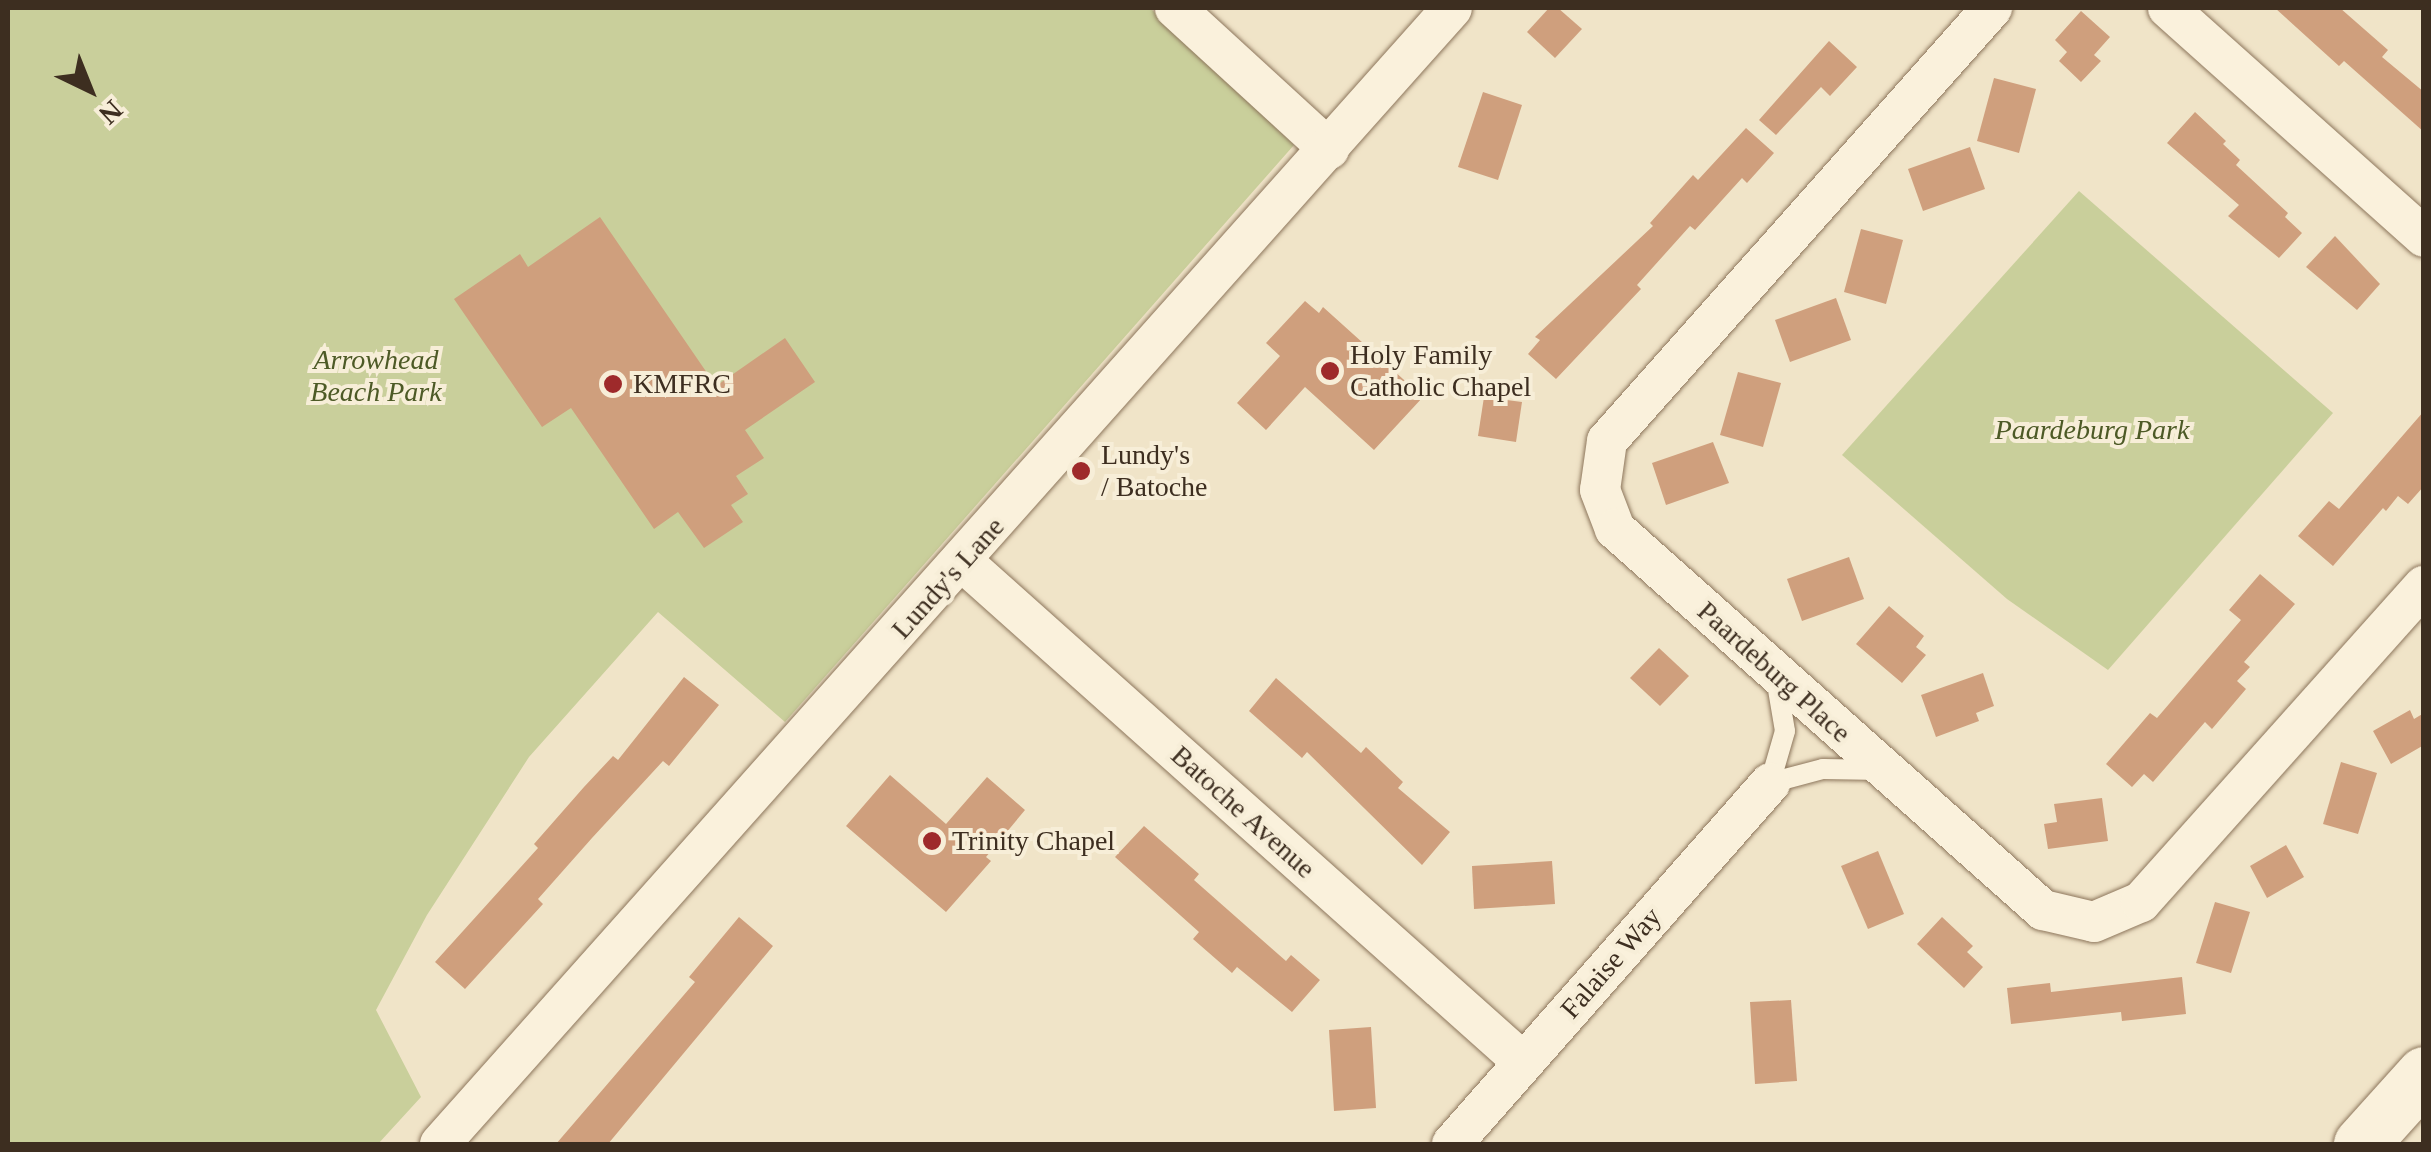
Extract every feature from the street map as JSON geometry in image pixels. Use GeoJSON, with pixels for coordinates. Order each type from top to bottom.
{"type":"FeatureCollection","features":[{"type":"Feature","properties":{"kind":"main road"},"geometry":{"type":"LineString","coordinates":[[2361,1144],[2424,1074]]}},
{"type":"Feature","properties":{"kind":"street"},"geometry":{"type":"LineString","coordinates":[[1175,8],[1330,149]]}},
{"type":"Feature","properties":{"kind":"street","name":"Lundy's Lane"},"geometry":{"type":"LineString","coordinates":[[440,1144],[1452,8]]}},
{"type":"Feature","properties":{"kind":"street","name":"Paardeburg Place"},"geometry":{"type":"LineString","coordinates":[[1992,8],[1607,441],[1600,490],[1616,529],[2043,910],[2094,922],[2141,902],[2424,586]]}},
{"type":"Feature","properties":{"kind":"street"},"geometry":{"type":"LineString","coordinates":[[2168,8],[2424,237]]}},
{"type":"Feature","properties":{"kind":"street","name":"Batoche Avenue"},"geometry":{"type":"LineString","coordinates":[[962,562],[1523,1062]]}},
{"type":"Feature","properties":{"kind":"street","name":"Falaise Way"},"geometry":{"type":"LineString","coordinates":[[1452,1144],[1770,783]]}},
{"type":"Feature","properties":{"kind":"lane"},"geometry":{"type":"LineString","coordinates":[[1770,783],[1785,730],[1775,674]]}},
{"type":"Feature","properties":{"kind":"lane"},"geometry":{"type":"LineString","coordinates":[[1770,783],[1823,768],[1884,770]]}},
{"type":"Feature","properties":{"kind":"green space","name":"Arrowhead Beach Park"},"geometry":{"type":"Polygon","coordinates":[[[8,8],[1150,8],[1294,145],[785,722],[658,612],[529,757],[427,915],[376,1010],[421,1097],[378,1144],[8,1144],[8,8]]]}},
{"type":"Feature","properties":{"kind":"green space","name":"Paardeburg Park"},"geometry":{"type":"Polygon","coordinates":[[[2079,191],[2333,413],[2108,670],[2007,599],[1842,455],[2079,191]]]}},
{"type":"Feature","properties":{"kind":"building"},"geometry":{"type":"Polygon","coordinates":[[[1549,8],[1558,8],[1582,29],[1555,58],[1527,32],[1549,8]]]}},
{"type":"Feature","properties":{"kind":"building"},"geometry":{"type":"Polygon","coordinates":[[[2275,8],[2340,8],[2388,50],[2382,57],[2424,92],[2424,132],[2344,61],[2339,66],[2275,8]]]}},
{"type":"Feature","properties":{"kind":"building"},"geometry":{"type":"Polygon","coordinates":[[[2081,11],[2110,37],[2094,55],[2101,61],[2081,82],[2059,61],[2067,52],[2055,40],[2081,11]]]}},
{"type":"Feature","properties":{"kind":"building"},"geometry":{"type":"Polygon","coordinates":[[[1829,41],[1857,67],[1830,96],[1821,87],[1776,135],[1759,120],[1829,41]]]}},
{"type":"Feature","properties":{"kind":"building"},"geometry":{"type":"Polygon","coordinates":[[[1994,78],[2036,89],[2019,153],[1977,141],[1994,78]]]}},
{"type":"Feature","properties":{"kind":"building"},"geometry":{"type":"Polygon","coordinates":[[[1483,92],[1522,105],[1498,180],[1458,167],[1483,92]]]}},
{"type":"Feature","properties":{"kind":"building"},"geometry":{"type":"Polygon","coordinates":[[[2195,112],[2226,141],[2223,144],[2240,160],[2236,165],[2288,213],[2285,217],[2302,233],[2279,258],[2228,216],[2239,205],[2167,143],[2195,112]]]}},
{"type":"Feature","properties":{"kind":"building"},"geometry":{"type":"Polygon","coordinates":[[[1746,128],[1774,153],[1747,183],[1742,178],[1695,230],[1690,226],[1637,285],[1641,289],[1556,379],[1528,354],[1540,340],[1535,337],[1653,226],[1650,223],[1693,175],[1698,180],[1746,128]]]}},
{"type":"Feature","properties":{"kind":"building"},"geometry":{"type":"Polygon","coordinates":[[[1970,147],[1985,189],[1923,211],[1908,169],[1970,147]]]}},
{"type":"Feature","properties":{"kind":"building","name":"KMFRC"},"geometry":{"type":"Polygon","coordinates":[[[600,217],[716,386],[785,338],[815,382],[745,430],[764,458],[736,476],[748,494],[731,505],[743,522],[704,548],[678,512],[654,529],[571,408],[542,427],[454,299],[520,254],[528,267],[600,217]]]}},
{"type":"Feature","properties":{"kind":"building"},"geometry":{"type":"Polygon","coordinates":[[[1861,229],[1903,240],[1886,304],[1844,292],[1861,229]]]}},
{"type":"Feature","properties":{"kind":"building"},"geometry":{"type":"Polygon","coordinates":[[[2335,236],[2380,284],[2357,310],[2306,267],[2335,236]]]}},
{"type":"Feature","properties":{"kind":"building"},"geometry":{"type":"Polygon","coordinates":[[[1836,298],[1851,340],[1790,362],[1775,320],[1836,298]]]}},
{"type":"Feature","properties":{"kind":"building","name":"Holy Family Catholic Chapel"},"geometry":{"type":"Polygon","coordinates":[[[1305,301],[1319,313],[1323,307],[1423,397],[1374,450],[1305,387],[1266,430],[1237,403],[1280,356],[1266,343],[1305,301]]]}},
{"type":"Feature","properties":{"kind":"building"},"geometry":{"type":"Polygon","coordinates":[[[1738,372],[1781,383],[1763,447],[1720,435],[1738,372]]]}},
{"type":"Feature","properties":{"kind":"building"},"geometry":{"type":"Polygon","coordinates":[[[1484,397],[1522,402],[1516,442],[1478,436],[1484,397]]]}},
{"type":"Feature","properties":{"kind":"building"},"geometry":{"type":"Polygon","coordinates":[[[2424,411],[2424,486],[2408,504],[2398,496],[2386,511],[2383,508],[2333,566],[2298,536],[2329,501],[2339,509],[2424,411]]]}},
{"type":"Feature","properties":{"kind":"building"},"geometry":{"type":"Polygon","coordinates":[[[1713,442],[1729,483],[1666,505],[1652,463],[1713,442]]]}},
{"type":"Feature","properties":{"kind":"building"},"geometry":{"type":"Polygon","coordinates":[[[1849,557],[1864,599],[1802,621],[1787,579],[1849,557]]]}},
{"type":"Feature","properties":{"kind":"building"},"geometry":{"type":"Polygon","coordinates":[[[2260,574],[2295,604],[2244,662],[2250,667],[2237,681],[2246,689],[2212,729],[2205,722],[2153,782],[2144,774],[2132,787],[2106,764],[2150,713],[2157,718],[2241,620],[2229,610],[2260,574]]]}},
{"type":"Feature","properties":{"kind":"building"},"geometry":{"type":"Polygon","coordinates":[[[1889,606],[1924,636],[1916,647],[1926,655],[1902,683],[1856,644],[1889,606]]]}},
{"type":"Feature","properties":{"kind":"building"},"geometry":{"type":"Polygon","coordinates":[[[1659,648],[1689,676],[1660,706],[1630,678],[1659,648]]]}},
{"type":"Feature","properties":{"kind":"building"},"geometry":{"type":"Polygon","coordinates":[[[1983,673],[1994,706],[1976,713],[1979,721],[1936,737],[1921,695],[1983,673]]]}},
{"type":"Feature","properties":{"kind":"building"},"geometry":{"type":"Polygon","coordinates":[[[684,677],[719,705],[669,766],[663,761],[592,838],[538,899],[543,904],[465,989],[435,962],[538,848],[534,844],[584,787],[613,756],[618,760],[684,677]]]}},
{"type":"Feature","properties":{"kind":"building"},"geometry":{"type":"Polygon","coordinates":[[[1276,678],[1361,753],[1366,747],[1403,782],[1398,788],[1450,832],[1422,865],[1307,752],[1302,758],[1249,711],[1276,678]]]}},
{"type":"Feature","properties":{"kind":"building"},"geometry":{"type":"Polygon","coordinates":[[[2410,710],[2414,719],[2424,713],[2424,745],[2391,764],[2373,731],[2410,710]]]}},
{"type":"Feature","properties":{"kind":"building"},"geometry":{"type":"Polygon","coordinates":[[[2341,762],[2377,773],[2358,834],[2323,824],[2341,762]]]}},
{"type":"Feature","properties":{"kind":"building","name":"Trinity Chapel"},"geometry":{"type":"Polygon","coordinates":[[[890,775],[946,824],[987,777],[1025,810],[986,857],[991,861],[946,912],[846,826],[890,775]]]}},
{"type":"Feature","properties":{"kind":"building"},"geometry":{"type":"Polygon","coordinates":[[[2102,798],[2108,841],[2048,849],[2044,824],[2057,822],[2054,804],[2102,798]]]}},
{"type":"Feature","properties":{"kind":"building"},"geometry":{"type":"Polygon","coordinates":[[[1144,826],[1199,874],[1194,880],[1286,961],[1291,955],[1320,980],[1292,1012],[1237,967],[1232,973],[1193,939],[1199,932],[1115,857],[1144,826]]]}},
{"type":"Feature","properties":{"kind":"building"},"geometry":{"type":"Polygon","coordinates":[[[2286,845],[2304,877],[2267,898],[2250,866],[2286,845]]]}},
{"type":"Feature","properties":{"kind":"building"},"geometry":{"type":"Polygon","coordinates":[[[1878,851],[1904,914],[1868,929],[1841,866],[1878,851]]]}},
{"type":"Feature","properties":{"kind":"building"},"geometry":{"type":"Polygon","coordinates":[[[1552,861],[1555,904],[1474,909],[1472,866],[1552,861]]]}},
{"type":"Feature","properties":{"kind":"building"},"geometry":{"type":"Polygon","coordinates":[[[2215,902],[2250,912],[2231,973],[2196,963],[2215,902]]]}},
{"type":"Feature","properties":{"kind":"building"},"geometry":{"type":"Polygon","coordinates":[[[739,917],[773,946],[608,1144],[556,1144],[695,982],[689,977],[739,917]]]}},
{"type":"Feature","properties":{"kind":"building"},"geometry":{"type":"Polygon","coordinates":[[[1942,917],[1973,946],[1967,952],[1983,967],[1964,988],[1917,944],[1942,917]]]}},
{"type":"Feature","properties":{"kind":"building"},"geometry":{"type":"Polygon","coordinates":[[[2182,977],[2186,1014],[2122,1021],[2121,1012],[2011,1024],[2007,988],[2050,983],[2051,992],[2182,977]]]}},
{"type":"Feature","properties":{"kind":"building"},"geometry":{"type":"Polygon","coordinates":[[[1791,1000],[1797,1081],[1755,1084],[1750,1002],[1791,1000]]]}},
{"type":"Feature","properties":{"kind":"building"},"geometry":{"type":"Polygon","coordinates":[[[1371,1027],[1376,1108],[1334,1111],[1329,1030],[1371,1027]]]}},
{"type":"Feature","properties":{"kind":"place","name":"Holy Family Catholic Chapel"},"geometry":{"type":"Point","coordinates":[1330,371]}},
{"type":"Feature","properties":{"kind":"place","name":"KMFRC"},"geometry":{"type":"Point","coordinates":[613,384]}},
{"type":"Feature","properties":{"kind":"place","name":"Lundy's / Batoche"},"geometry":{"type":"Point","coordinates":[1081,471]}},
{"type":"Feature","properties":{"kind":"place","name":"Trinity Chapel"},"geometry":{"type":"Point","coordinates":[932,841]}}]}
